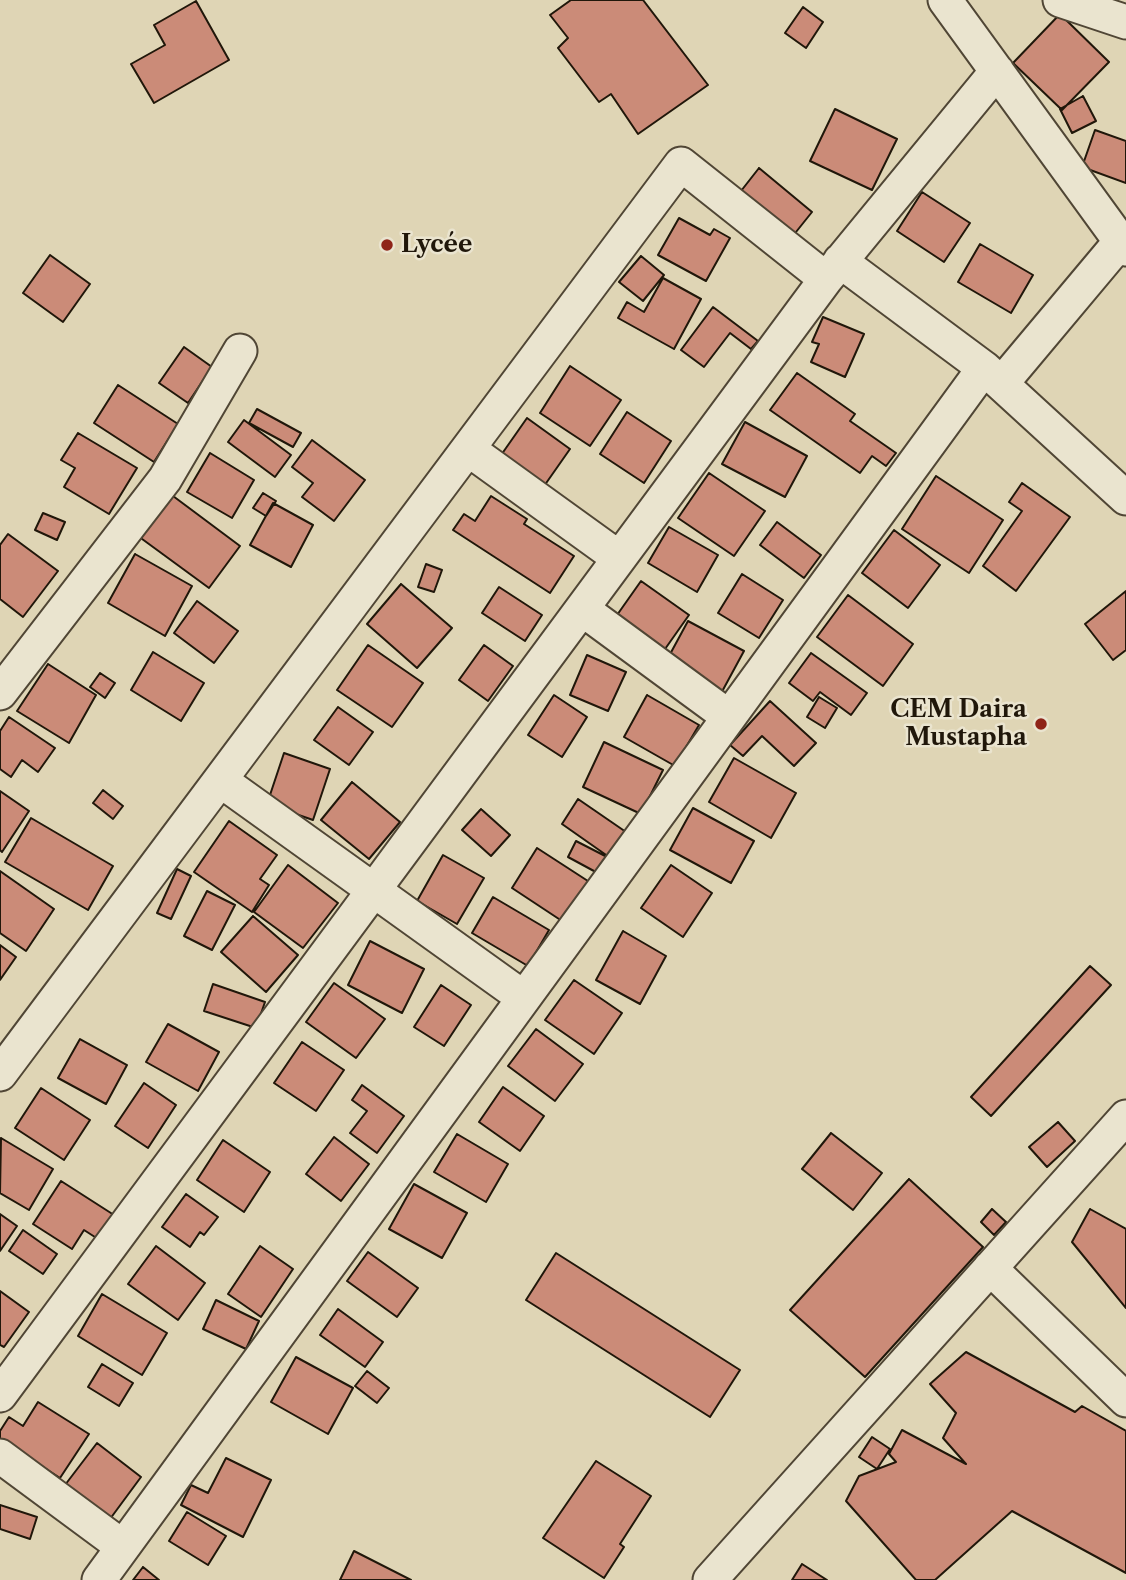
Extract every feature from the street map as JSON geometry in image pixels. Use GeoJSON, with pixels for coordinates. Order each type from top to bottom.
{"type":"FeatureCollection","features":[{"type":"Feature","properties":{"kind":"street"},"geometry":{"type":"LineString","coordinates":[[99,1580],[729,717],[993,375],[1123,245],[945,0]]}},
{"type":"Feature","properties":{"kind":"street"},"geometry":{"type":"LineString","coordinates":[[1060,0],[1126,22]]}},
{"type":"Feature","properties":{"kind":"street"},"geometry":{"type":"LineString","coordinates":[[0,1395],[833,270],[997,71]]}},
{"type":"Feature","properties":{"kind":"street"},"geometry":{"type":"LineString","coordinates":[[0,1073],[681,164],[833,270],[993,375],[1126,498]]}},
{"type":"Feature","properties":{"kind":"street"},"geometry":{"type":"LineString","coordinates":[[0,693],[165,479],[240,351]]}},
{"type":"Feature","properties":{"kind":"street"},"geometry":{"type":"LineString","coordinates":[[468,450],[620,558]]}},
{"type":"Feature","properties":{"kind":"street"},"geometry":{"type":"LineString","coordinates":[[582,609],[729,717]]}},
{"type":"Feature","properties":{"kind":"street"},"geometry":{"type":"LineString","coordinates":[[220,780],[524,998]]}},
{"type":"Feature","properties":{"kind":"street"},"geometry":{"type":"LineString","coordinates":[[710,1580],[1126,1117]]}},
{"type":"Feature","properties":{"kind":"street"},"geometry":{"type":"LineString","coordinates":[[990,1268],[1126,1400]]}},
{"type":"Feature","properties":{"kind":"street"},"geometry":{"type":"LineString","coordinates":[[0,1456],[123,1547]]}},
{"type":"Feature","properties":{"kind":"building"},"geometry":{"type":"Polygon","coordinates":[[[571,0],[643,0],[708,85],[638,134],[611,94],[599,102],[558,48],[568,38],[550,15],[571,0]]]}},
{"type":"Feature","properties":{"kind":"building"},"geometry":{"type":"Polygon","coordinates":[[[196,1],[229,60],[154,103],[131,64],[165,45],[154,25],[196,1]]]}},
{"type":"Feature","properties":{"kind":"building"},"geometry":{"type":"Polygon","coordinates":[[[803,7],[823,22],[806,48],[785,33],[803,7]]]}},
{"type":"Feature","properties":{"kind":"building"},"geometry":{"type":"Polygon","coordinates":[[[1060,14],[1109,62],[1062,110],[1013,63],[1060,14]]]}},
{"type":"Feature","properties":{"kind":"building"},"geometry":{"type":"Polygon","coordinates":[[[1083,96],[1096,121],[1072,133],[1060,109],[1083,96]]]}},
{"type":"Feature","properties":{"kind":"building"},"geometry":{"type":"Polygon","coordinates":[[[835,109],[897,139],[872,190],[810,161],[835,109]]]}},
{"type":"Feature","properties":{"kind":"building"},"geometry":{"type":"Polygon","coordinates":[[[1095,130],[1126,141],[1126,183],[1082,167],[1095,130]]]}},
{"type":"Feature","properties":{"kind":"building"},"geometry":{"type":"Polygon","coordinates":[[[759,168],[812,212],[792,237],[741,191],[759,168]]]}},
{"type":"Feature","properties":{"kind":"building"},"geometry":{"type":"Polygon","coordinates":[[[922,192],[970,223],[944,262],[897,231],[922,192]]]}},
{"type":"Feature","properties":{"kind":"building"},"geometry":{"type":"Polygon","coordinates":[[[679,218],[710,235],[714,229],[730,238],[706,281],[658,255],[679,218]]]}},
{"type":"Feature","properties":{"kind":"building"},"geometry":{"type":"Polygon","coordinates":[[[980,244],[1033,275],[1011,313],[958,282],[980,244]]]}},
{"type":"Feature","properties":{"kind":"building"},"geometry":{"type":"Polygon","coordinates":[[[50,255],[90,284],[63,322],[23,293],[50,255]]]}},
{"type":"Feature","properties":{"kind":"building"},"geometry":{"type":"Polygon","coordinates":[[[641,256],[664,275],[643,301],[619,282],[641,256]]]}},
{"type":"Feature","properties":{"kind":"building"},"geometry":{"type":"Polygon","coordinates":[[[663,278],[701,299],[674,349],[618,318],[627,302],[644,312],[663,278]]]}},
{"type":"Feature","properties":{"kind":"building"},"geometry":{"type":"Polygon","coordinates":[[[713,307],[758,341],[751,349],[730,333],[704,367],[681,350],[713,307]]]}},
{"type":"Feature","properties":{"kind":"building"},"geometry":{"type":"Polygon","coordinates":[[[823,317],[864,334],[845,377],[811,362],[819,344],[812,342],[823,317]]]}},
{"type":"Feature","properties":{"kind":"building"},"geometry":{"type":"Polygon","coordinates":[[[184,347],[212,367],[188,403],[159,383],[184,347]]]}},
{"type":"Feature","properties":{"kind":"building"},"geometry":{"type":"Polygon","coordinates":[[[570,366],[621,400],[590,446],[540,413],[570,366]]]}},
{"type":"Feature","properties":{"kind":"building"},"geometry":{"type":"Polygon","coordinates":[[[797,373],[855,414],[850,421],[896,453],[886,466],[872,456],[860,473],[770,410],[797,373]]]}},
{"type":"Feature","properties":{"kind":"building"},"geometry":{"type":"Polygon","coordinates":[[[118,385],[178,424],[154,462],[94,423],[118,385]]]}},
{"type":"Feature","properties":{"kind":"building"},"geometry":{"type":"Polygon","coordinates":[[[257,409],[301,433],[293,447],[249,423],[257,409]]]}},
{"type":"Feature","properties":{"kind":"building"},"geometry":{"type":"Polygon","coordinates":[[[627,412],[671,441],[644,483],[600,454],[627,412]]]}},
{"type":"Feature","properties":{"kind":"building"},"geometry":{"type":"Polygon","coordinates":[[[527,418],[570,449],[542,489],[499,458],[527,418]]]}},
{"type":"Feature","properties":{"kind":"building"},"geometry":{"type":"Polygon","coordinates":[[[244,420],[291,455],[275,477],[228,442],[244,420]]]}},
{"type":"Feature","properties":{"kind":"building"},"geometry":{"type":"Polygon","coordinates":[[[745,422],[807,456],[785,497],[722,464],[745,422]]]}},
{"type":"Feature","properties":{"kind":"building"},"geometry":{"type":"Polygon","coordinates":[[[78,433],[137,468],[109,514],[64,487],[75,468],[61,460],[78,433]]]}},
{"type":"Feature","properties":{"kind":"building"},"geometry":{"type":"Polygon","coordinates":[[[312,440],[365,480],[334,521],[302,497],[313,483],[292,467],[312,440]]]}},
{"type":"Feature","properties":{"kind":"building"},"geometry":{"type":"Polygon","coordinates":[[[210,453],[254,480],[232,518],[187,492],[210,453]]]}},
{"type":"Feature","properties":{"kind":"building"},"geometry":{"type":"Polygon","coordinates":[[[709,473],[765,511],[734,556],[678,518],[709,473]]]}},
{"type":"Feature","properties":{"kind":"building"},"geometry":{"type":"Polygon","coordinates":[[[936,476],[1003,520],[969,573],[902,529],[936,476]]]}},
{"type":"Feature","properties":{"kind":"building"},"geometry":{"type":"Polygon","coordinates":[[[1022,483],[1070,517],[1016,591],[983,566],[1022,511],[1009,502],[1022,483]]]}},
{"type":"Feature","properties":{"kind":"building"},"geometry":{"type":"Polygon","coordinates":[[[169,493],[240,546],[209,588],[138,536],[169,493]]]}},
{"type":"Feature","properties":{"kind":"building"},"geometry":{"type":"Polygon","coordinates":[[[263,493],[276,501],[266,516],[253,508],[263,493]]]}},
{"type":"Feature","properties":{"kind":"building"},"geometry":{"type":"Polygon","coordinates":[[[491,496],[527,519],[524,524],[574,556],[550,593],[453,530],[464,514],[475,521],[491,496]]]}},
{"type":"Feature","properties":{"kind":"building"},"geometry":{"type":"Polygon","coordinates":[[[273,503],[313,525],[291,567],[250,545],[273,503]]]}},
{"type":"Feature","properties":{"kind":"building"},"geometry":{"type":"Polygon","coordinates":[[[43,513],[65,522],[57,540],[35,530],[43,513]]]}},
{"type":"Feature","properties":{"kind":"building"},"geometry":{"type":"Polygon","coordinates":[[[777,522],[821,555],[804,578],[760,545],[777,522]]]}},
{"type":"Feature","properties":{"kind":"building"},"geometry":{"type":"Polygon","coordinates":[[[669,527],[718,555],[697,592],[648,563],[669,527]]]}},
{"type":"Feature","properties":{"kind":"building"},"geometry":{"type":"Polygon","coordinates":[[[894,530],[940,565],[908,608],[862,573],[894,530]]]}},
{"type":"Feature","properties":{"kind":"building"},"geometry":{"type":"Polygon","coordinates":[[[8,534],[58,571],[23,617],[0,599],[0,545],[8,534]]]}},
{"type":"Feature","properties":{"kind":"building"},"geometry":{"type":"Polygon","coordinates":[[[135,554],[192,586],[165,636],[108,603],[135,554]]]}},
{"type":"Feature","properties":{"kind":"building"},"geometry":{"type":"Polygon","coordinates":[[[426,564],[442,570],[434,592],[418,587],[426,564]]]}},
{"type":"Feature","properties":{"kind":"building"},"geometry":{"type":"Polygon","coordinates":[[[742,574],[783,600],[759,638],[718,613],[742,574]]]}},
{"type":"Feature","properties":{"kind":"building"},"geometry":{"type":"Polygon","coordinates":[[[641,581],[689,615],[658,659],[610,625],[641,581]]]}},
{"type":"Feature","properties":{"kind":"building"},"geometry":{"type":"Polygon","coordinates":[[[401,584],[452,628],[417,668],[367,624],[401,584]]]}},
{"type":"Feature","properties":{"kind":"building"},"geometry":{"type":"Polygon","coordinates":[[[499,587],[542,615],[525,641],[482,613],[499,587]]]}},
{"type":"Feature","properties":{"kind":"building"},"geometry":{"type":"Polygon","coordinates":[[[1126,591],[1126,650],[1113,660],[1085,624],[1126,591]]]}},
{"type":"Feature","properties":{"kind":"building"},"geometry":{"type":"Polygon","coordinates":[[[848,595],[913,644],[883,686],[817,637],[848,595]]]}},
{"type":"Feature","properties":{"kind":"building"},"geometry":{"type":"Polygon","coordinates":[[[197,601],[238,631],[214,663],[174,633],[197,601]]]}},
{"type":"Feature","properties":{"kind":"building"},"geometry":{"type":"Polygon","coordinates":[[[688,621],[744,651],[718,699],[662,669],[688,621]]]}},
{"type":"Feature","properties":{"kind":"building"},"geometry":{"type":"Polygon","coordinates":[[[368,645],[423,683],[392,727],[337,690],[368,645]]]}},
{"type":"Feature","properties":{"kind":"building"},"geometry":{"type":"Polygon","coordinates":[[[484,645],[513,666],[488,701],[459,680],[484,645]]]}},
{"type":"Feature","properties":{"kind":"building"},"geometry":{"type":"Polygon","coordinates":[[[153,652],[204,683],[181,721],[131,690],[153,652]]]}},
{"type":"Feature","properties":{"kind":"building"},"geometry":{"type":"Polygon","coordinates":[[[811,653],[867,693],[851,715],[820,692],[813,701],[789,683],[811,653]]]}},
{"type":"Feature","properties":{"kind":"building"},"geometry":{"type":"Polygon","coordinates":[[[587,655],[626,672],[608,711],[570,695],[587,655]]]}},
{"type":"Feature","properties":{"kind":"building"},"geometry":{"type":"Polygon","coordinates":[[[48,664],[96,695],[69,743],[17,711],[48,664]]]}},
{"type":"Feature","properties":{"kind":"building"},"geometry":{"type":"Polygon","coordinates":[[[100,673],[115,683],[105,698],[90,687],[100,673]]]}},
{"type":"Feature","properties":{"kind":"building"},"geometry":{"type":"Polygon","coordinates":[[[554,695],[587,717],[562,757],[528,735],[554,695]]]}},
{"type":"Feature","properties":{"kind":"building"},"geometry":{"type":"Polygon","coordinates":[[[647,695],[699,725],[675,766],[624,737],[647,695]]]}},
{"type":"Feature","properties":{"kind":"building"},"geometry":{"type":"Polygon","coordinates":[[[819,697],[837,708],[825,728],[807,717],[819,697]]]}},
{"type":"Feature","properties":{"kind":"building"},"geometry":{"type":"Polygon","coordinates":[[[770,701],[816,743],[794,766],[762,736],[743,756],[730,745],[770,701]]]}},
{"type":"Feature","properties":{"kind":"building"},"geometry":{"type":"Polygon","coordinates":[[[338,707],[373,732],[349,765],[314,740],[338,707]]]}},
{"type":"Feature","properties":{"kind":"building"},"geometry":{"type":"Polygon","coordinates":[[[9,717],[55,748],[38,772],[22,760],[11,777],[0,769],[0,731],[9,717]]]}},
{"type":"Feature","properties":{"kind":"building"},"geometry":{"type":"Polygon","coordinates":[[[604,742],[663,770],[641,814],[583,787],[604,742]]]}},
{"type":"Feature","properties":{"kind":"building"},"geometry":{"type":"Polygon","coordinates":[[[284,753],[330,769],[313,820],[267,804],[284,753]]]}},
{"type":"Feature","properties":{"kind":"building"},"geometry":{"type":"Polygon","coordinates":[[[734,758],[796,793],[771,838],[709,802],[734,758]]]}},
{"type":"Feature","properties":{"kind":"building"},"geometry":{"type":"Polygon","coordinates":[[[352,782],[400,822],[369,859],[321,820],[352,782]]]}},
{"type":"Feature","properties":{"kind":"building"},"geometry":{"type":"Polygon","coordinates":[[[103,790],[123,806],[113,819],[93,803],[103,790]]]}},
{"type":"Feature","properties":{"kind":"building"},"geometry":{"type":"Polygon","coordinates":[[[0,791],[29,811],[2,852],[0,850],[0,791]]]}},
{"type":"Feature","properties":{"kind":"building"},"geometry":{"type":"Polygon","coordinates":[[[578,799],[626,832],[609,857],[562,824],[578,799]]]}},
{"type":"Feature","properties":{"kind":"building"},"geometry":{"type":"Polygon","coordinates":[[[693,808],[754,841],[731,883],[670,850],[693,808]]]}},
{"type":"Feature","properties":{"kind":"building"},"geometry":{"type":"Polygon","coordinates":[[[481,809],[510,835],[491,856],[462,830],[481,809]]]}},
{"type":"Feature","properties":{"kind":"building"},"geometry":{"type":"Polygon","coordinates":[[[31,818],[113,866],[88,910],[5,862],[31,818]]]}},
{"type":"Feature","properties":{"kind":"building"},"geometry":{"type":"Polygon","coordinates":[[[229,821],[277,855],[260,879],[269,885],[252,912],[194,872],[229,821]]]}},
{"type":"Feature","properties":{"kind":"building"},"geometry":{"type":"Polygon","coordinates":[[[576,841],[613,860],[605,877],[568,857],[576,841]]]}},
{"type":"Feature","properties":{"kind":"building"},"geometry":{"type":"Polygon","coordinates":[[[537,848],[591,883],[565,923],[512,888],[537,848]]]}},
{"type":"Feature","properties":{"kind":"building"},"geometry":{"type":"Polygon","coordinates":[[[443,855],[484,878],[457,924],[417,901],[443,855]]]}},
{"type":"Feature","properties":{"kind":"building"},"geometry":{"type":"Polygon","coordinates":[[[288,865],[338,903],[303,948],[254,912],[288,865]]]}},
{"type":"Feature","properties":{"kind":"building"},"geometry":{"type":"Polygon","coordinates":[[[671,865],[712,893],[683,937],[641,908],[671,865]]]}},
{"type":"Feature","properties":{"kind":"building"},"geometry":{"type":"Polygon","coordinates":[[[177,869],[191,876],[171,919],[157,913],[177,869]]]}},
{"type":"Feature","properties":{"kind":"building"},"geometry":{"type":"Polygon","coordinates":[[[0,871],[54,909],[26,951],[0,933],[0,871]]]}},
{"type":"Feature","properties":{"kind":"building"},"geometry":{"type":"Polygon","coordinates":[[[207,891],[235,905],[212,950],[184,936],[207,891]]]}},
{"type":"Feature","properties":{"kind":"building"},"geometry":{"type":"Polygon","coordinates":[[[493,897],[549,930],[528,966],[472,933],[493,897]]]}},
{"type":"Feature","properties":{"kind":"building"},"geometry":{"type":"Polygon","coordinates":[[[253,916],[298,955],[266,992],[221,952],[253,916]]]}},
{"type":"Feature","properties":{"kind":"building"},"geometry":{"type":"Polygon","coordinates":[[[623,931],[666,956],[640,1004],[596,980],[623,931]]]}},
{"type":"Feature","properties":{"kind":"building"},"geometry":{"type":"Polygon","coordinates":[[[370,941],[424,969],[402,1013],[348,985],[370,941]]]}},
{"type":"Feature","properties":{"kind":"building"},"geometry":{"type":"Polygon","coordinates":[[[0,945],[16,957],[0,980],[0,945]]]}},
{"type":"Feature","properties":{"kind":"building"},"geometry":{"type":"Polygon","coordinates":[[[1090,966],[1111,985],[991,1116],[971,1097],[1090,966]]]}},
{"type":"Feature","properties":{"kind":"building"},"geometry":{"type":"Polygon","coordinates":[[[574,980],[622,1013],[594,1054],[545,1020],[574,980]]]}},
{"type":"Feature","properties":{"kind":"building"},"geometry":{"type":"Polygon","coordinates":[[[334,983],[385,1019],[356,1058],[306,1022],[334,983]]]}},
{"type":"Feature","properties":{"kind":"building"},"geometry":{"type":"Polygon","coordinates":[[[213,984],[265,1002],[256,1028],[204,1011],[213,984]]]}},
{"type":"Feature","properties":{"kind":"building"},"geometry":{"type":"Polygon","coordinates":[[[441,985],[471,1005],[444,1046],[414,1027],[441,985]]]}},
{"type":"Feature","properties":{"kind":"building"},"geometry":{"type":"Polygon","coordinates":[[[168,1024],[219,1052],[198,1091],[146,1062],[168,1024]]]}},
{"type":"Feature","properties":{"kind":"building"},"geometry":{"type":"Polygon","coordinates":[[[536,1029],[583,1064],[555,1101],[508,1066],[536,1029]]]}},
{"type":"Feature","properties":{"kind":"building"},"geometry":{"type":"Polygon","coordinates":[[[80,1039],[127,1065],[106,1104],[58,1078],[80,1039]]]}},
{"type":"Feature","properties":{"kind":"building"},"geometry":{"type":"Polygon","coordinates":[[[302,1042],[344,1070],[316,1111],[274,1083],[302,1042]]]}},
{"type":"Feature","properties":{"kind":"building"},"geometry":{"type":"Polygon","coordinates":[[[144,1083],[176,1105],[148,1148],[115,1126],[144,1083]]]}},
{"type":"Feature","properties":{"kind":"building"},"geometry":{"type":"Polygon","coordinates":[[[362,1085],[404,1116],[377,1153],[350,1133],[367,1111],[352,1100],[362,1085]]]}},
{"type":"Feature","properties":{"kind":"building"},"geometry":{"type":"Polygon","coordinates":[[[503,1087],[544,1116],[520,1151],[479,1122],[503,1087]]]}},
{"type":"Feature","properties":{"kind":"building"},"geometry":{"type":"Polygon","coordinates":[[[41,1088],[90,1120],[64,1160],[15,1128],[41,1088]]]}},
{"type":"Feature","properties":{"kind":"building"},"geometry":{"type":"Polygon","coordinates":[[[1058,1122],[1075,1141],[1047,1167],[1029,1147],[1058,1122]]]}},
{"type":"Feature","properties":{"kind":"building"},"geometry":{"type":"Polygon","coordinates":[[[831,1133],[882,1173],[853,1210],[802,1169],[831,1133]]]}},
{"type":"Feature","properties":{"kind":"building"},"geometry":{"type":"Polygon","coordinates":[[[457,1134],[508,1164],[486,1202],[434,1172],[457,1134]]]}},
{"type":"Feature","properties":{"kind":"building"},"geometry":{"type":"Polygon","coordinates":[[[334,1137],[369,1164],[341,1201],[306,1174],[334,1137]]]}},
{"type":"Feature","properties":{"kind":"building"},"geometry":{"type":"Polygon","coordinates":[[[1,1138],[53,1169],[29,1210],[0,1193],[1,1138]]]}},
{"type":"Feature","properties":{"kind":"building"},"geometry":{"type":"Polygon","coordinates":[[[223,1140],[270,1172],[244,1212],[197,1180],[223,1140]]]}},
{"type":"Feature","properties":{"kind":"building"},"geometry":{"type":"Polygon","coordinates":[[[909,1179],[983,1247],[865,1377],[790,1310],[909,1179]]]}},
{"type":"Feature","properties":{"kind":"building"},"geometry":{"type":"Polygon","coordinates":[[[61,1181],[114,1215],[98,1239],[84,1230],[72,1249],[33,1224],[61,1181]]]}},
{"type":"Feature","properties":{"kind":"building"},"geometry":{"type":"Polygon","coordinates":[[[414,1184],[467,1213],[442,1258],[389,1229],[414,1184]]]}},
{"type":"Feature","properties":{"kind":"building"},"geometry":{"type":"Polygon","coordinates":[[[186,1194],[218,1217],[204,1235],[200,1232],[190,1247],[162,1227],[186,1194]]]}},
{"type":"Feature","properties":{"kind":"building"},"geometry":{"type":"Polygon","coordinates":[[[992,1209],[1006,1222],[994,1235],[981,1222],[992,1209]]]}},
{"type":"Feature","properties":{"kind":"building"},"geometry":{"type":"Polygon","coordinates":[[[1090,1209],[1126,1229],[1126,1308],[1072,1242],[1090,1209]]]}},
{"type":"Feature","properties":{"kind":"building"},"geometry":{"type":"Polygon","coordinates":[[[0,1214],[17,1226],[0,1251],[0,1214]]]}},
{"type":"Feature","properties":{"kind":"building"},"geometry":{"type":"Polygon","coordinates":[[[23,1230],[57,1254],[43,1274],[9,1251],[23,1230]]]}},
{"type":"Feature","properties":{"kind":"building"},"geometry":{"type":"Polygon","coordinates":[[[156,1246],[205,1283],[178,1320],[128,1284],[156,1246]]]}},
{"type":"Feature","properties":{"kind":"building"},"geometry":{"type":"Polygon","coordinates":[[[260,1246],[293,1269],[261,1317],[228,1294],[260,1246]]]}},
{"type":"Feature","properties":{"kind":"building"},"geometry":{"type":"Polygon","coordinates":[[[368,1252],[418,1288],[397,1317],[347,1281],[368,1252]]]}},
{"type":"Feature","properties":{"kind":"building"},"geometry":{"type":"Polygon","coordinates":[[[556,1253],[740,1370],[710,1417],[526,1300],[556,1253]]]}},
{"type":"Feature","properties":{"kind":"building"},"geometry":{"type":"Polygon","coordinates":[[[0,1291],[29,1312],[4,1347],[0,1345],[0,1291]]]}},
{"type":"Feature","properties":{"kind":"building"},"geometry":{"type":"Polygon","coordinates":[[[102,1294],[167,1333],[142,1375],[78,1336],[102,1294]]]}},
{"type":"Feature","properties":{"kind":"building"},"geometry":{"type":"Polygon","coordinates":[[[216,1300],[259,1321],[246,1349],[203,1329],[216,1300]]]}},
{"type":"Feature","properties":{"kind":"building"},"geometry":{"type":"Polygon","coordinates":[[[338,1309],[383,1342],[365,1367],[320,1335],[338,1309]]]}},
{"type":"Feature","properties":{"kind":"building"},"geometry":{"type":"Polygon","coordinates":[[[966,1352],[1075,1412],[1082,1406],[1126,1431],[1126,1573],[1012,1511],[935,1580],[916,1580],[846,1501],[859,1476],[896,1462],[889,1454],[902,1430],[966,1464],[943,1438],[956,1413],[930,1384],[966,1352]]]}},
{"type":"Feature","properties":{"kind":"building"},"geometry":{"type":"Polygon","coordinates":[[[296,1357],[353,1388],[328,1434],[271,1402],[296,1357]]]}},
{"type":"Feature","properties":{"kind":"building"},"geometry":{"type":"Polygon","coordinates":[[[102,1364],[133,1383],[119,1406],[88,1387],[102,1364]]]}},
{"type":"Feature","properties":{"kind":"building"},"geometry":{"type":"Polygon","coordinates":[[[367,1371],[389,1388],[377,1403],[355,1386],[367,1371]]]}},
{"type":"Feature","properties":{"kind":"building"},"geometry":{"type":"Polygon","coordinates":[[[38,1402],[89,1434],[60,1478],[0,1439],[0,1431],[9,1417],[23,1426],[38,1402]]]}},
{"type":"Feature","properties":{"kind":"building"},"geometry":{"type":"Polygon","coordinates":[[[872,1437],[890,1449],[877,1469],[859,1457],[872,1437]]]}},
{"type":"Feature","properties":{"kind":"building"},"geometry":{"type":"Polygon","coordinates":[[[97,1443],[141,1477],[110,1519],[65,1485],[97,1443]]]}},
{"type":"Feature","properties":{"kind":"building"},"geometry":{"type":"Polygon","coordinates":[[[226,1458],[271,1480],[243,1537],[181,1505],[191,1485],[208,1493],[226,1458]]]}},
{"type":"Feature","properties":{"kind":"building"},"geometry":{"type":"Polygon","coordinates":[[[596,1461],[651,1496],[620,1544],[624,1547],[604,1578],[543,1538],[596,1461]]]}},
{"type":"Feature","properties":{"kind":"building"},"geometry":{"type":"Polygon","coordinates":[[[0,1505],[37,1517],[30,1539],[0,1529],[0,1505]]]}},
{"type":"Feature","properties":{"kind":"building"},"geometry":{"type":"Polygon","coordinates":[[[187,1512],[226,1536],[208,1565],[169,1541],[187,1512]]]}},
{"type":"Feature","properties":{"kind":"building"},"geometry":{"type":"Polygon","coordinates":[[[354,1551],[411,1580],[340,1580],[354,1551]]]}},
{"type":"Feature","properties":{"kind":"building"},"geometry":{"type":"Polygon","coordinates":[[[802,1564],[827,1580],[792,1580],[802,1564]]]}},
{"type":"Feature","properties":{"kind":"building"},"geometry":{"type":"Polygon","coordinates":[[[143,1567],[159,1580],[133,1580],[143,1567]]]}},
{"type":"Feature","properties":{"kind":"place","name":"Lycée"},"geometry":{"type":"Point","coordinates":[387,245]}},
{"type":"Feature","properties":{"kind":"place","name":"CEM Daira Mustapha"},"geometry":{"type":"Point","coordinates":[1041,724]}}]}
